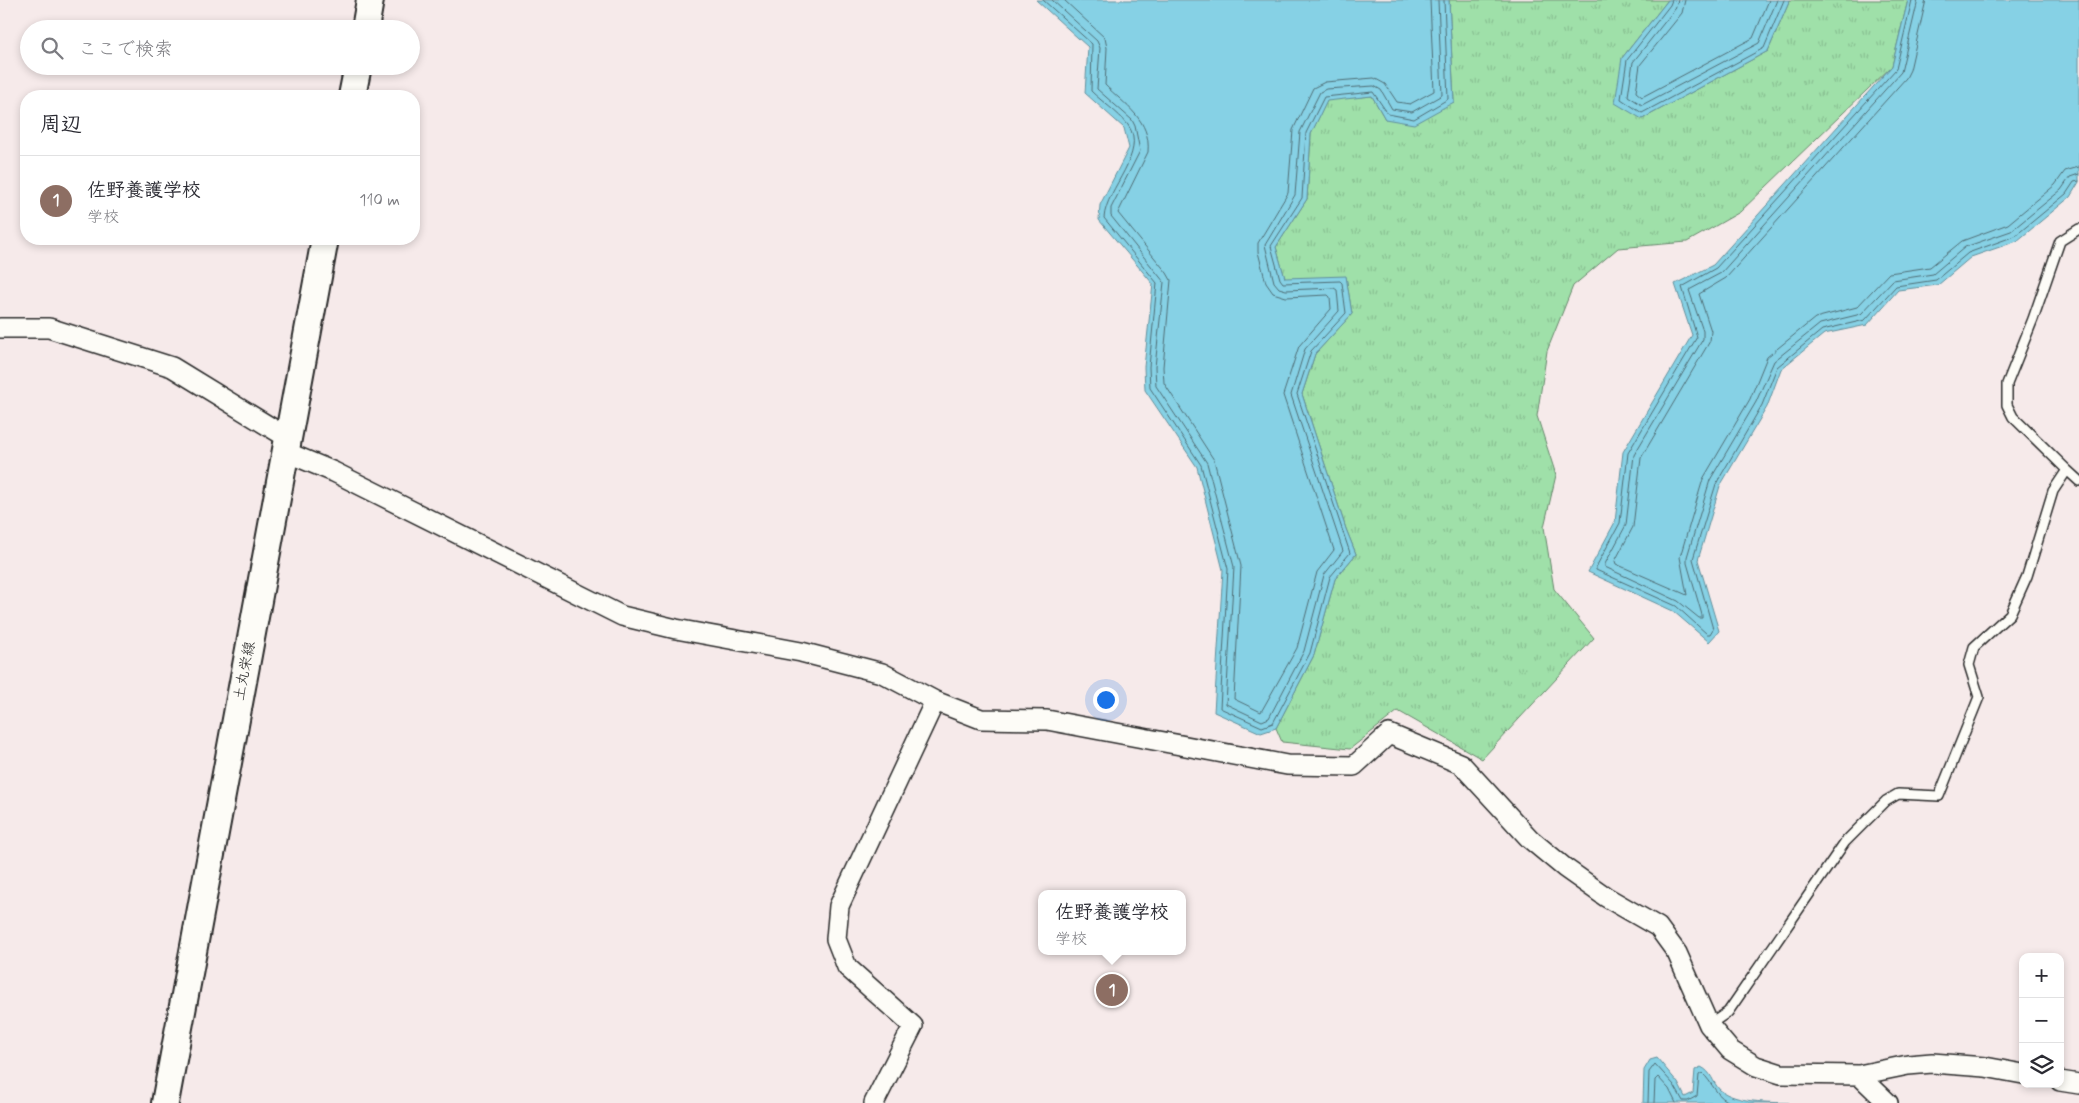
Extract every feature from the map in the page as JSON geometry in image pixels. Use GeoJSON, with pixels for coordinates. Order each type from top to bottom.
{"type":"FeatureCollection","features":[{"type":"Feature","properties":{"kind":"main road"},"geometry":{"type":"LineString","coordinates":[[367,20],[370,0]]}},
{"type":"Feature","properties":{"kind":"main road"},"geometry":{"type":"LineString","coordinates":[[353,90],[356,75]]}},
{"type":"Feature","properties":{"kind":"main road","name":"土丸栄線"},"geometry":{"type":"LineString","coordinates":[[165,1103],[325,245]]}},
{"type":"Feature","properties":{"kind":"street"},"geometry":{"type":"LineString","coordinates":[[0,328],[49,328],[172,367],[287,445],[334,472],[622,616],[676,629],[801,652],[882,673],[935,701],[981,719],[1047,720],[1287,765],[1354,766],[1389,734],[1461,764],[1524,833],[1551,856],[1606,897],[1658,927],[1677,953],[1709,1026],[1730,1050],[1756,1066],[1781,1074],[1859,1075],[1908,1065],[1932,1063],[1985,1067],[2019,1073]]}},
{"type":"Feature","properties":{"kind":"street"},"geometry":{"type":"LineString","coordinates":[[874,1103],[912,1026],[847,967],[836,939],[839,906],[935,701]]}},
{"type":"Feature","properties":{"kind":"street"},"geometry":{"type":"LineString","coordinates":[[1859,1075],[1888,1103]]}},
{"type":"Feature","properties":{"kind":"street"},"geometry":{"type":"LineString","coordinates":[[2064,1081],[2079,1084]]}},
{"type":"Feature","properties":{"kind":"lane"},"geometry":{"type":"LineString","coordinates":[[2079,229],[2060,241],[2033,319],[2007,384],[2007,405],[2013,417],[2079,481]]}},
{"type":"Feature","properties":{"kind":"lane"},"geometry":{"type":"LineString","coordinates":[[1709,1026],[1728,1012],[1845,842],[1886,801],[1898,794],[1939,796],[1979,697],[1969,665],[1974,647],[2010,614],[2027,576],[2053,490],[2067,470]]}},
{"type":"Feature","properties":{"kind":"green space"},"geometry":{"type":"Polygon","coordinates":[[[1449,0],[1668,0],[1622,58],[1642,119],[1768,51],[1790,0],[1908,0],[1892,66],[1740,212],[1687,242],[1618,248],[1573,286],[1547,351],[1537,416],[1556,475],[1544,527],[1554,589],[1594,638],[1482,759],[1398,711],[1350,749],[1282,742],[1276,728],[1314,655],[1335,579],[1356,554],[1302,394],[1315,354],[1352,314],[1346,277],[1285,279],[1276,247],[1307,199],[1311,134],[1327,100],[1372,96],[1385,119],[1454,102],[1449,0]]]}},
{"type":"Feature","properties":{"kind":"water"},"geometry":{"type":"Polygon","coordinates":[[[1036,0],[1449,0],[1454,102],[1414,124],[1385,119],[1372,96],[1327,101],[1311,134],[1307,199],[1276,247],[1285,278],[1346,276],[1352,314],[1315,354],[1302,394],[1356,554],[1335,579],[1314,655],[1276,728],[1261,733],[1214,712],[1223,570],[1197,467],[1145,390],[1144,367],[1153,284],[1099,220],[1100,205],[1129,148],[1124,128],[1085,93],[1088,47],[1036,0]]]}},
{"type":"Feature","properties":{"kind":"water"},"geometry":{"type":"Polygon","coordinates":[[[1668,0],[1790,0],[1768,51],[1642,119],[1615,103],[1622,58],[1668,0]]]}},
{"type":"Feature","properties":{"kind":"water"},"geometry":{"type":"Polygon","coordinates":[[[1908,0],[2079,0],[2079,182],[2070,197],[2017,241],[1971,257],[1938,285],[1898,290],[1867,325],[1824,334],[1781,369],[1767,407],[1720,486],[1698,560],[1719,631],[1709,642],[1673,611],[1588,572],[1615,522],[1623,452],[1692,335],[1675,284],[1713,265],[1892,66],[1908,0]]]}},
{"type":"Feature","properties":{"kind":"water"},"geometry":{"type":"Polygon","coordinates":[[[1657,1058],[1678,1083],[1685,1097],[1693,1093],[1695,1070],[1701,1067],[1710,1074],[1717,1087],[1727,1094],[1744,1100],[1789,1103],[1643,1103],[1644,1070],[1650,1060],[1657,1058]]]}},
{"type":"Feature","properties":{"kind":"place","name":"佐野養護学校"},"geometry":{"type":"Point","coordinates":[1112,990]}}]}
